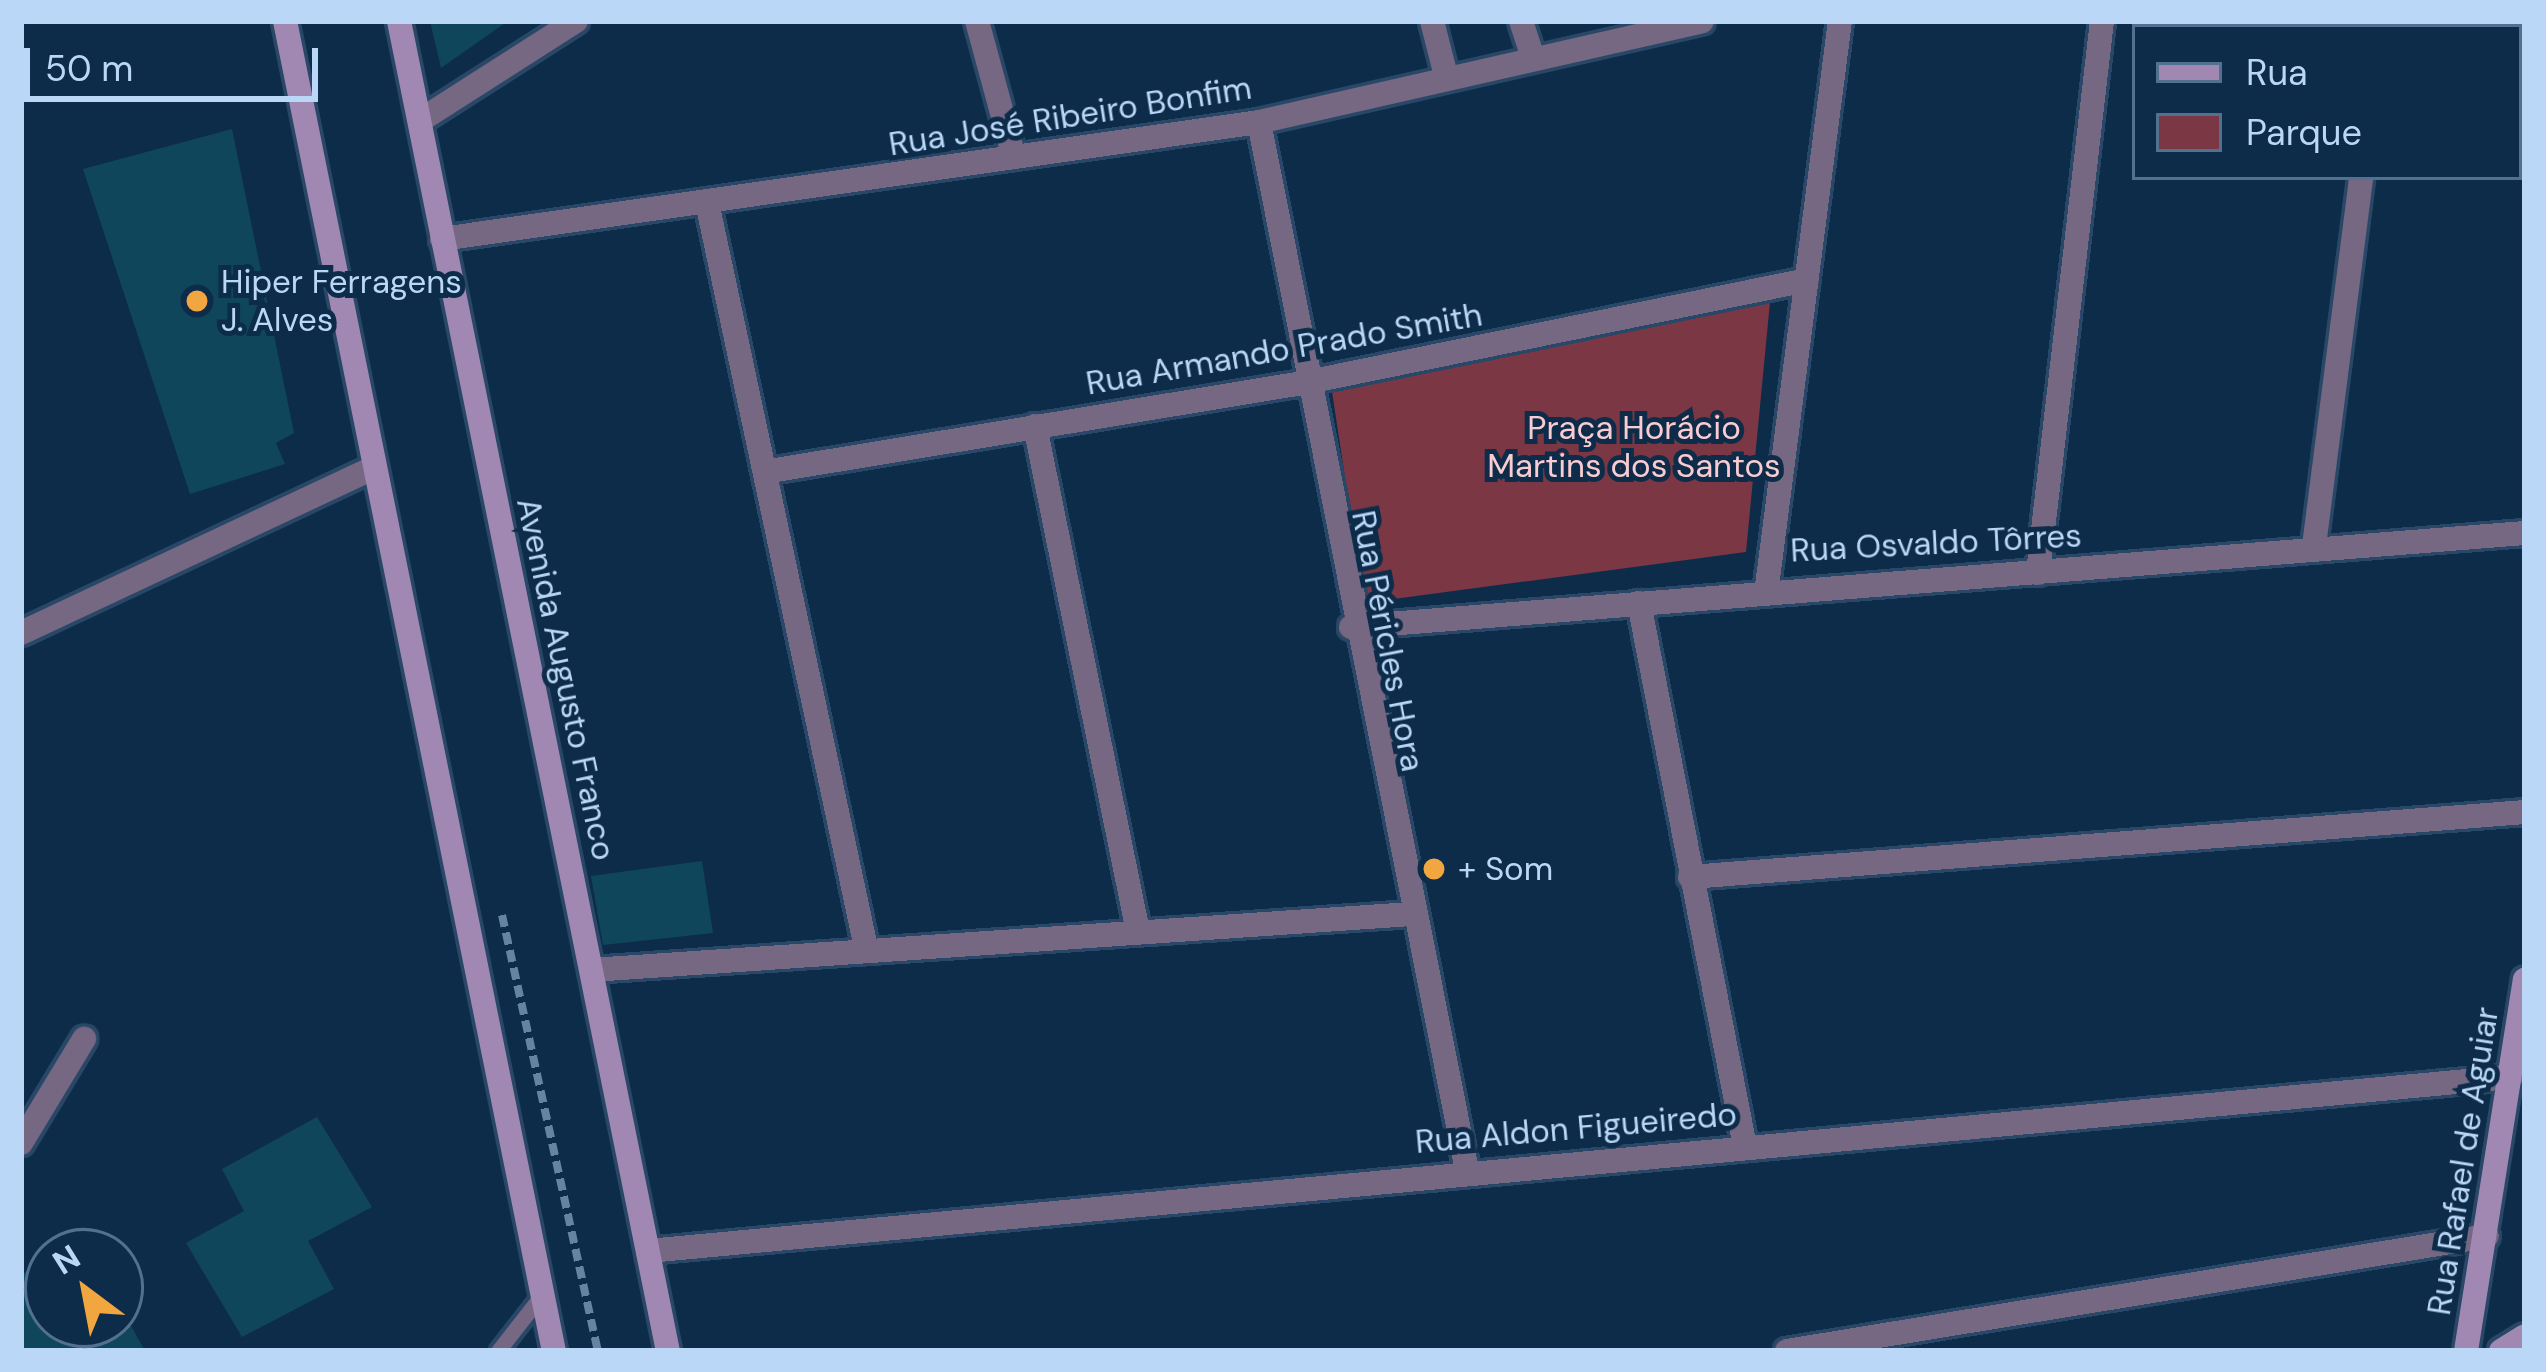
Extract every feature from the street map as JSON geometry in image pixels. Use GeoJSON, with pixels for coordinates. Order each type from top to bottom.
{"type":"FeatureCollection","features":[{"type":"Feature","properties":{"kind":"main road"},"geometry":{"type":"LineString","coordinates":[[284,21],[554,1351]]}},
{"type":"Feature","properties":{"kind":"main road","name":"Avenida Augusto Franco"},"geometry":{"type":"LineString","coordinates":[[399,21],[668,1351]]}},
{"type":"Feature","properties":{"kind":"main road","name":"Rua Rafael de Aguiar"},"geometry":{"type":"LineString","coordinates":[[2467,1351],[2525,980]]}},
{"type":"Feature","properties":{"kind":"main road"},"geometry":{"type":"LineString","coordinates":[[2501,1351],[2525,1336]]}},
{"type":"Feature","properties":{"kind":"street"},"geometry":{"type":"LineString","coordinates":[[421,121],[576,21]]}},
{"type":"Feature","properties":{"kind":"street"},"geometry":{"type":"LineString","coordinates":[[977,21],[1013,157]]}},
{"type":"Feature","properties":{"kind":"street"},"geometry":{"type":"LineString","coordinates":[[1432,21],[1446,76]]}},
{"type":"Feature","properties":{"kind":"street"},"geometry":{"type":"LineString","coordinates":[[1521,21],[1534,57]]}},
{"type":"Feature","properties":{"kind":"street","name":"Rua José Ribeiro Bonfim"},"geometry":{"type":"LineString","coordinates":[[442,238],[708,206],[1259,122],[1702,21]]}},
{"type":"Feature","properties":{"kind":"street"},"geometry":{"type":"LineString","coordinates":[[1767,586],[1840,21]]}},
{"type":"Feature","properties":{"kind":"street"},"geometry":{"type":"LineString","coordinates":[[2038,573],[2102,21]]}},
{"type":"Feature","properties":{"kind":"street","name":"Rua Péricles Hora"},"geometry":{"type":"LineString","coordinates":[[1259,122],[1351,627],[1467,1171]]}},
{"type":"Feature","properties":{"kind":"street"},"geometry":{"type":"LineString","coordinates":[[2314,546],[2361,180]]}},
{"type":"Feature","properties":{"kind":"street"},"geometry":{"type":"LineString","coordinates":[[708,206],[770,471],[866,948]]}},
{"type":"Feature","properties":{"kind":"street","name":"Rua Armando Prado Smith"},"geometry":{"type":"LineString","coordinates":[[770,471],[1303,383],[1807,280]]}},
{"type":"Feature","properties":{"kind":"street"},"geometry":{"type":"LineString","coordinates":[[1035,426],[1138,932]]}},
{"type":"Feature","properties":{"kind":"street"},"geometry":{"type":"LineString","coordinates":[[21,633],[374,468]]}},
{"type":"Feature","properties":{"kind":"street","name":"Rua Osvaldo Tôrres"},"geometry":{"type":"LineString","coordinates":[[1351,627],[1639,603],[1767,586],[2038,573],[2314,546],[2525,533]]}},
{"type":"Feature","properties":{"kind":"street"},"geometry":{"type":"LineString","coordinates":[[1639,603],[1745,1147]]}},
{"type":"Feature","properties":{"kind":"street"},"geometry":{"type":"LineString","coordinates":[[1690,877],[2525,812]]}},
{"type":"Feature","properties":{"kind":"street"},"geometry":{"type":"LineString","coordinates":[[592,970],[1411,914]]}},
{"type":"Feature","properties":{"kind":"street"},"geometry":{"type":"LineString","coordinates":[[21,1143],[84,1039]]}},
{"type":"Feature","properties":{"kind":"street","name":"Rua Aldon Figueiredo"},"geometry":{"type":"LineString","coordinates":[[648,1250],[2511,1077]]}},
{"type":"Feature","properties":{"kind":"street"},"geometry":{"type":"LineString","coordinates":[[1787,1351],[2487,1236]]}},
{"type":"Feature","properties":{"kind":"lane"},"geometry":{"type":"LineString","coordinates":[[498,1351],[541,1297]]}},
{"type":"Feature","properties":{"kind":"green space","name":"Praça Horácio Martins dos Santos"},"geometry":{"type":"Polygon","coordinates":[[[1770,302],[1746,552],[1364,603],[1331,385],[1770,302]]]}},
{"type":"Feature","properties":{"kind":"building"},"geometry":{"type":"Polygon","coordinates":[[[430,21],[508,21],[441,68],[430,21]]]}},
{"type":"Feature","properties":{"kind":"building","name":"Hiper Ferragens J. Alves"},"geometry":{"type":"Polygon","coordinates":[[[232,129],[294,433],[276,443],[285,464],[190,494],[83,169],[232,129]]]}},
{"type":"Feature","properties":{"kind":"building"},"geometry":{"type":"Polygon","coordinates":[[[702,861],[713,933],[603,945],[591,876],[702,861]]]}},
{"type":"Feature","properties":{"kind":"building"},"geometry":{"type":"Polygon","coordinates":[[[317,1117],[372,1207],[308,1241],[334,1289],[242,1337],[186,1243],[244,1211],[222,1169],[317,1117]]]}},
{"type":"Feature","properties":{"kind":"building"},"geometry":{"type":"Polygon","coordinates":[[[21,1275],[24,1348],[145,1351],[21,1351],[21,1275]]]}},
{"type":"Feature","properties":{"kind":"place","name":"Hiper Ferragens J. Alves"},"geometry":{"type":"Point","coordinates":[197,301]}},
{"type":"Feature","properties":{"kind":"place","name":"+ Som"},"geometry":{"type":"Point","coordinates":[1434,869]}}]}
